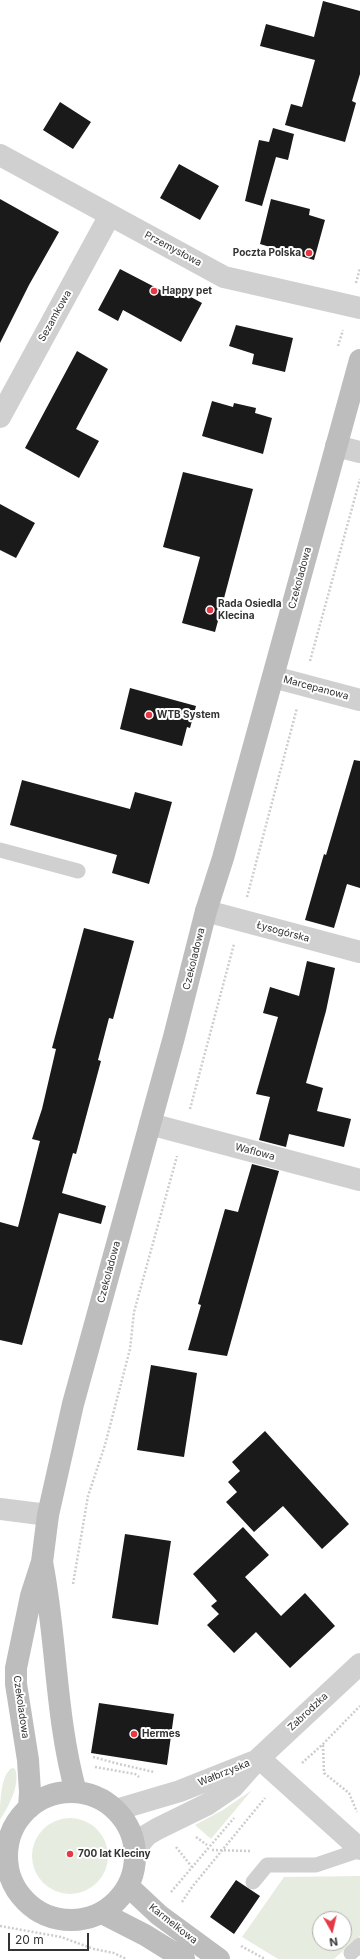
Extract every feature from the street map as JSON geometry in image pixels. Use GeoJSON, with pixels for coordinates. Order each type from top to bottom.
{"type":"FeatureCollection","features":[{"type":"Feature","properties":{"kind":"street","name":"Przemysłowa"},"geometry":{"type":"LineString","coordinates":[[0,155],[224,276],[360,308]]}},
{"type":"Feature","properties":{"kind":"street","name":"Sezamkowa"},"geometry":{"type":"LineString","coordinates":[[0,417],[110,215]]}},
{"type":"Feature","properties":{"kind":"street","name":"Czekoladowa"},"geometry":{"type":"LineString","coordinates":[[29,1808],[30,1792],[28,1760],[16,1684],[16,1668],[31,1596],[42,1562],[48,1515],[73,1404],[150,1124],[206,912],[273,677],[360,360]]}},
{"type":"Feature","properties":{"kind":"street"},"geometry":{"type":"LineString","coordinates":[[336,446],[360,452]]}},
{"type":"Feature","properties":{"kind":"street","name":"Marcepanowa"},"geometry":{"type":"LineString","coordinates":[[273,677],[360,700]]}},
{"type":"Feature","properties":{"kind":"street","name":"Łysogórska"},"geometry":{"type":"LineString","coordinates":[[206,912],[360,952]]}},
{"type":"Feature","properties":{"kind":"street","name":"Waflowa"},"geometry":{"type":"LineString","coordinates":[[150,1124],[360,1180]]}},
{"type":"Feature","properties":{"kind":"street"},"geometry":{"type":"LineString","coordinates":[[0,1509],[48,1515]]}},
{"type":"Feature","properties":{"kind":"street","name":"Czekoladowa"},"geometry":{"type":"LineString","coordinates":[[42,1562],[49,1597],[55,1666],[65,1737],[76,1792]]}},
{"type":"Feature","properties":{"kind":"street","name":"Zabrodzka"},"geometry":{"type":"LineString","coordinates":[[258,1760],[360,1664]]}},
{"type":"Feature","properties":{"kind":"street","name":"Wałbrzyska"},"geometry":{"type":"LineString","coordinates":[[116,1810],[180,1792],[258,1760]]}},
{"type":"Feature","properties":{"kind":"street","name":"Wałbrzyska"},"geometry":{"type":"LineString","coordinates":[[135,1848],[147,1835],[157,1828],[208,1804],[233,1787],[258,1760]]}},
{"type":"Feature","properties":{"kind":"street","name":"Wałbrzyska"},"geometry":{"type":"LineString","coordinates":[[258,1760],[360,1850]]}},
{"type":"Feature","properties":{"kind":"street"},"geometry":{"type":"LineString","coordinates":[[76,1792],[91,1795],[116,1810],[126,1822],[132,1835],[135,1848],[134,1868],[128,1886],[117,1901],[102,1913],[83,1920],[63,1920],[44,1915],[7,1889],[8,1869],[3,1850],[11,1831],[21,1816],[29,1808],[42,1799],[54,1794],[76,1792]]}},
{"type":"Feature","properties":{"kind":"street","name":"Karmelkowa"},"geometry":{"type":"LineString","coordinates":[[128,1886],[159,1915],[219,1959]]}},
{"type":"Feature","properties":{"kind":"street","name":"Karmelkowa"},"geometry":{"type":"LineString","coordinates":[[102,1913],[145,1935],[184,1959]]}},
{"type":"Feature","properties":{"kind":"lane"},"geometry":{"type":"LineString","coordinates":[[0,850],[78,871]]}},
{"type":"Feature","properties":{"kind":"lane"},"geometry":{"type":"LineString","coordinates":[[253,1882],[267,1865],[316,1865],[360,1850]]}},
{"type":"Feature","properties":{"kind":"path"},"geometry":{"type":"LineString","coordinates":[[309,663],[360,479]]}},
{"type":"Feature","properties":{"kind":"path"},"geometry":{"type":"LineString","coordinates":[[246,899],[296,710]]}},
{"type":"Feature","properties":{"kind":"path"},"geometry":{"type":"LineString","coordinates":[[72,1587],[88,1496],[105,1445],[130,1349],[134,1312],[184,1133],[236,937]]}},
{"type":"Feature","properties":{"kind":"path"},"geometry":{"type":"LineString","coordinates":[[298,1766],[323,1744],[360,1706]]}},
{"type":"Feature","properties":{"kind":"path"},"geometry":{"type":"LineString","coordinates":[[323,1744],[324,1774],[349,1793],[358,1813]]}},
{"type":"Feature","properties":{"kind":"path"},"geometry":{"type":"LineString","coordinates":[[90,1756],[156,1772]]}},
{"type":"Feature","properties":{"kind":"path"},"geometry":{"type":"LineString","coordinates":[[92,1766],[135,1774],[146,1780]]}},
{"type":"Feature","properties":{"kind":"path"},"geometry":{"type":"LineString","coordinates":[[181,1903],[192,1887],[268,1796]]}},
{"type":"Feature","properties":{"kind":"path"},"geometry":{"type":"LineString","coordinates":[[169,1894],[239,1813]]}},
{"type":"Feature","properties":{"kind":"path"},"geometry":{"type":"LineString","coordinates":[[175,1844],[192,1867]]}},
{"type":"Feature","properties":{"kind":"path"},"geometry":{"type":"LineString","coordinates":[[0,1926],[61,1937],[94,1949],[114,1953],[126,1959]]}},
{"type":"Feature","properties":{"kind":"shaded area"},"geometry":{"type":"Polygon","coordinates":[[[12,1768],[15,1769],[16,1775],[15,1789],[13,1796],[0,1820],[3,1784],[5,1777],[12,1768]]]}},
{"type":"Feature","properties":{"kind":"shaded area"},"geometry":{"type":"Polygon","coordinates":[[[252,1790],[211,1839],[195,1825],[223,1810],[252,1790]]]}},
{"type":"Feature","properties":{"kind":"shaded area"},"geometry":{"type":"Polygon","coordinates":[[[63,1818],[77,1818],[91,1824],[102,1835],[108,1849],[108,1863],[105,1871],[97,1883],[91,1888],[77,1894],[63,1894],[49,1888],[38,1877],[32,1863],[32,1849],[38,1835],[49,1824],[63,1818]]]}},
{"type":"Feature","properties":{"kind":"shaded area"},"geometry":{"type":"Polygon","coordinates":[[[360,1876],[360,1936],[352,1943],[352,1911],[312,1911],[312,1951],[343,1951],[334,1959],[278,1959],[242,1937],[284,1877],[360,1876]]]}},
{"type":"Feature","properties":{"kind":"building"},"geometry":{"type":"Polygon","coordinates":[[[323,1],[360,11],[360,74],[352,101],[356,103],[345,142],[285,125],[291,104],[302,107],[315,60],[260,46],[266,24],[314,37],[323,1]]]}},
{"type":"Feature","properties":{"kind":"building"},"geometry":{"type":"Polygon","coordinates":[[[60,102],[91,122],[73,149],[43,130],[60,102]]]}},
{"type":"Feature","properties":{"kind":"building"},"geometry":{"type":"Polygon","coordinates":[[[273,128],[294,134],[288,160],[276,157],[262,206],[245,201],[259,140],[269,142],[273,128]]]}},
{"type":"Feature","properties":{"kind":"building"},"geometry":{"type":"Polygon","coordinates":[[[179,164],[219,186],[200,220],[160,198],[179,164]]]}},
{"type":"Feature","properties":{"kind":"building"},"geometry":{"type":"Polygon","coordinates":[[[0,199],[59,232],[29,285],[0,343],[0,199]]]}},
{"type":"Feature","properties":{"kind":"building"},"geometry":{"type":"Polygon","coordinates":[[[271,199],[310,209],[309,215],[325,220],[314,260],[260,244],[271,199]]]}},
{"type":"Feature","properties":{"kind":"building"},"geometry":{"type":"Polygon","coordinates":[[[120,269],[172,296],[176,289],[202,303],[181,342],[123,310],[118,321],[98,310],[120,269]]]}},
{"type":"Feature","properties":{"kind":"building"},"geometry":{"type":"Polygon","coordinates":[[[236,325],[293,338],[285,372],[252,364],[254,354],[229,346],[236,325]]]}},
{"type":"Feature","properties":{"kind":"building"},"geometry":{"type":"Polygon","coordinates":[[[77,351],[108,369],[76,429],[99,441],[79,478],[25,448],[77,351]]]}},
{"type":"Feature","properties":{"kind":"building"},"geometry":{"type":"Polygon","coordinates":[[[212,401],[233,407],[234,403],[256,408],[255,413],[272,418],[263,454],[202,436],[212,401]]]}},
{"type":"Feature","properties":{"kind":"building"},"geometry":{"type":"Polygon","coordinates":[[[183,472],[253,489],[215,632],[182,623],[200,557],[163,547],[183,472]]]}},
{"type":"Feature","properties":{"kind":"building"},"geometry":{"type":"Polygon","coordinates":[[[0,504],[35,523],[16,558],[0,550],[0,504]]]}},
{"type":"Feature","properties":{"kind":"building"},"geometry":{"type":"Polygon","coordinates":[[[130,688],[196,706],[190,728],[187,727],[182,746],[120,729],[130,688]]]}},
{"type":"Feature","properties":{"kind":"building"},"geometry":{"type":"Polygon","coordinates":[[[354,760],[360,761],[360,888],[347,884],[334,928],[305,920],[354,760]]]}},
{"type":"Feature","properties":{"kind":"building"},"geometry":{"type":"Polygon","coordinates":[[[22,780],[130,809],[135,792],[172,802],[149,884],[112,873],[117,855],[10,825],[22,780]]]}},
{"type":"Feature","properties":{"kind":"building"},"geometry":{"type":"Polygon","coordinates":[[[84,928],[134,941],[113,1019],[109,1018],[98,1060],[101,1061],[76,1154],[73,1153],[62,1193],[106,1206],[101,1224],[59,1213],[22,1345],[0,1340],[0,1222],[18,1227],[40,1141],[32,1139],[42,1109],[56,1049],[52,1048],[84,928]]]}},
{"type":"Feature","properties":{"kind":"building"},"geometry":{"type":"Polygon","coordinates":[[[307,961],[335,968],[326,1011],[306,1083],[323,1088],[317,1111],[351,1119],[344,1147],[289,1134],[286,1147],[259,1140],[270,1097],[256,1094],[278,1017],[263,1013],[270,987],[299,996],[307,961]]]}},
{"type":"Feature","properties":{"kind":"building"},"geometry":{"type":"Polygon","coordinates":[[[252,1164],[279,1171],[227,1356],[188,1350],[201,1305],[198,1304],[225,1209],[238,1212],[252,1164]]]}},
{"type":"Feature","properties":{"kind":"building"},"geometry":{"type":"Polygon","coordinates":[[[151,1365],[197,1373],[184,1457],[137,1450],[151,1365]]]}},
{"type":"Feature","properties":{"kind":"building"},"geometry":{"type":"Polygon","coordinates":[[[265,1431],[349,1524],[322,1549],[283,1506],[254,1532],[226,1502],[237,1492],[228,1482],[240,1471],[232,1462],[265,1431]]]}},
{"type":"Feature","properties":{"kind":"building"},"geometry":{"type":"Polygon","coordinates":[[[243,1527],[269,1555],[245,1577],[281,1616],[305,1593],[335,1626],[290,1668],[256,1632],[234,1653],[207,1625],[219,1614],[211,1606],[217,1601],[193,1574],[243,1527]]]}},
{"type":"Feature","properties":{"kind":"building"},"geometry":{"type":"Polygon","coordinates":[[[125,1534],[171,1541],[158,1625],[112,1618],[125,1534]]]}},
{"type":"Feature","properties":{"kind":"building"},"geometry":{"type":"Polygon","coordinates":[[[99,1703],[174,1714],[167,1765],[91,1753],[99,1703]]]}},
{"type":"Feature","properties":{"kind":"building"},"geometry":{"type":"Polygon","coordinates":[[[236,1880],[260,1896],[234,1934],[210,1917],[236,1880]]]}},
{"type":"Feature","properties":{"kind":"place","name":"Poczta Polska"},"geometry":{"type":"Point","coordinates":[309,253]}},
{"type":"Feature","properties":{"kind":"place","name":"Happy pet"},"geometry":{"type":"Point","coordinates":[154,291]}},
{"type":"Feature","properties":{"kind":"place","name":"Rada Osiedla Klecina"},"geometry":{"type":"Point","coordinates":[210,610]}},
{"type":"Feature","properties":{"kind":"place","name":"WTB System"},"geometry":{"type":"Point","coordinates":[149,715]}},
{"type":"Feature","properties":{"kind":"place","name":"Hermes"},"geometry":{"type":"Point","coordinates":[134,1734]}},
{"type":"Feature","properties":{"kind":"place","name":"700 lat Kleciny"},"geometry":{"type":"Point","coordinates":[70,1854]}}]}
